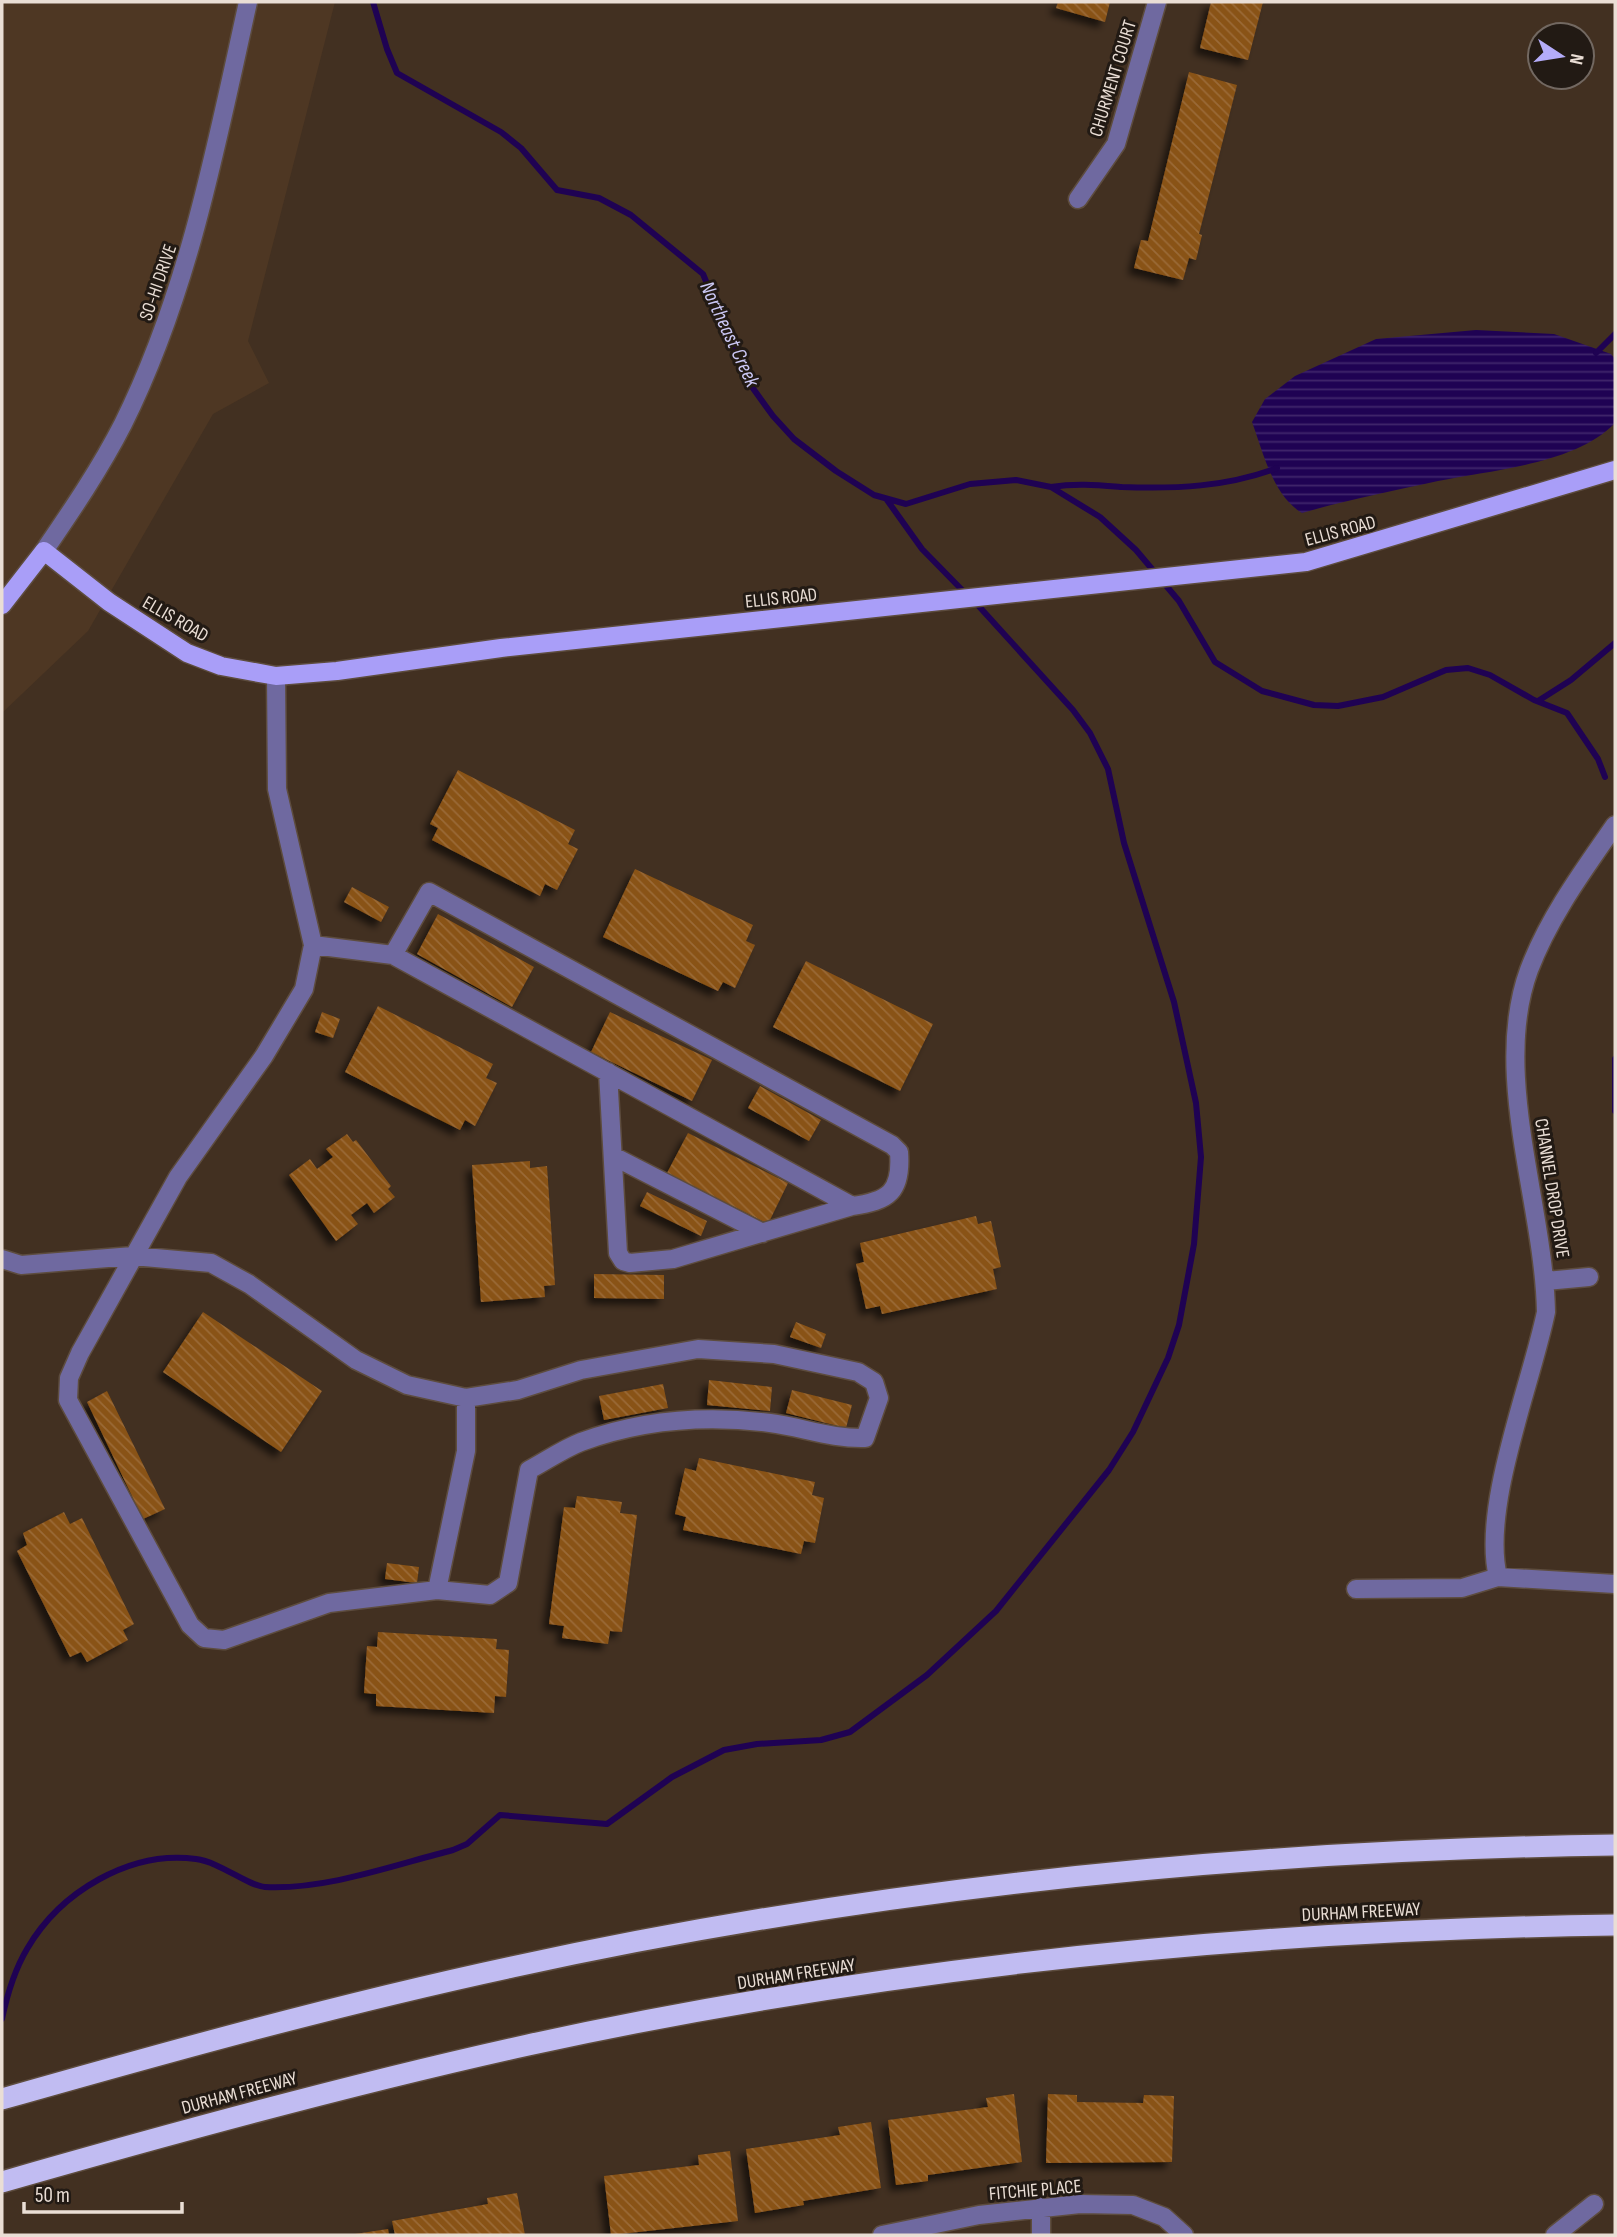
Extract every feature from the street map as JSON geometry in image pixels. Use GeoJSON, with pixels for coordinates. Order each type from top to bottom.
{"type":"FeatureCollection","features":[{"type":"Feature","properties":{"kind":"highway"},"geometry":{"type":"LineString","coordinates":[[2,2099],[175,2050],[402,1992],[617,1946],[835,1908],[1079,1876],[1209,1864],[1431,1850],[1615,1845]]}},
{"type":"Feature","properties":{"kind":"highway","name":"DURHAM FREEWAY"},"geometry":{"type":"LineString","coordinates":[[2,2182],[221,2120],[408,2073],[543,2042],[772,1999],[988,1968],[1215,1943],[1447,1929],[1615,1925]]}},
{"type":"Feature","properties":{"kind":"main road","name":"ELLIS ROAD"},"geometry":{"type":"LineString","coordinates":[[44,551],[109,602],[187,653],[221,666],[276,676],[337,671],[515,646],[1306,562],[1615,470]]}},
{"type":"Feature","properties":{"kind":"main road"},"geometry":{"type":"LineString","coordinates":[[2,605],[44,551]]}},
{"type":"Feature","properties":{"kind":"street","name":"SO-HI DRIVE"},"geometry":{"type":"LineString","coordinates":[[44,551],[98,471],[117,435],[170,314],[202,207],[248,2]]}},
{"type":"Feature","properties":{"kind":"street","name":"CHURMENT COURT"},"geometry":{"type":"LineString","coordinates":[[1078,199],[1116,144],[1157,2]]}},
{"type":"Feature","properties":{"kind":"street"},"geometry":{"type":"LineString","coordinates":[[2,1259],[21,1265],[133,1256],[211,1263],[249,1284],[356,1360],[407,1385],[466,1398],[517,1390],[581,1370],[698,1349],[774,1354],[858,1372],[874,1381],[879,1398],[865,1438],[842,1439],[797,1426],[740,1419],[678,1419],[580,1442],[529,1470],[508,1583],[490,1595],[438,1590],[329,1603],[224,1640],[204,1638],[190,1625],[68,1400],[69,1378],[80,1353],[133,1256],[178,1177],[264,1056],[304,989],[313,945],[277,789],[276,676]]}},
{"type":"Feature","properties":{"kind":"street","name":"CHANNEL DROP DRIVE"},"geometry":{"type":"LineString","coordinates":[[1498,1577],[1493,1556],[1494,1525],[1500,1492],[1544,1323],[1546,1281],[1519,1104],[1515,1059],[1517,1020],[1529,972],[1553,918],[1615,824]]}},
{"type":"Feature","properties":{"kind":"street"},"geometry":{"type":"LineString","coordinates":[[393,955],[429,892],[892,1145],[899,1152],[900,1170],[894,1186],[880,1202],[852,1206],[673,1259],[630,1263],[623,1261],[618,1253],[608,1072]]}},
{"type":"Feature","properties":{"kind":"street"},"geometry":{"type":"LineString","coordinates":[[313,945],[393,955],[852,1206]]}},
{"type":"Feature","properties":{"kind":"street"},"geometry":{"type":"LineString","coordinates":[[613,1156],[763,1233]]}},
{"type":"Feature","properties":{"kind":"street"},"geometry":{"type":"LineString","coordinates":[[1546,1281],[1589,1277]]}},
{"type":"Feature","properties":{"kind":"street"},"geometry":{"type":"LineString","coordinates":[[438,1590],[466,1451],[466,1398]]}},
{"type":"Feature","properties":{"kind":"street"},"geometry":{"type":"LineString","coordinates":[[1356,1590],[1462,1588],[1498,1577],[1615,1584]]}},
{"type":"Feature","properties":{"kind":"street","name":"FITCHIE PLACE"},"geometry":{"type":"LineString","coordinates":[[882,2235],[979,2215],[1080,2204],[1133,2206],[1164,2217],[1184,2235]]}},
{"type":"Feature","properties":{"kind":"street"},"geometry":{"type":"LineString","coordinates":[[1555,2235],[1594,2204]]}},
{"type":"Feature","properties":{"kind":"street"},"geometry":{"type":"LineString","coordinates":[[1041,2207],[1041,2235]]}},
{"type":"Feature","properties":{"kind":"shaded area"},"geometry":{"type":"Polygon","coordinates":[[[2,2],[335,2],[248,341],[269,383],[213,414],[88,631],[2,713],[2,2]]]}},
{"type":"Feature","properties":{"kind":"shaded area"},"geometry":{"type":"Polygon","coordinates":[[[1476,330],[1554,334],[1611,354],[1615,359],[1615,423],[1578,448],[1532,463],[1404,488],[1302,513],[1292,505],[1276,485],[1252,422],[1265,399],[1295,376],[1376,339],[1476,330]]]}},
{"type":"Feature","properties":{"kind":"building"},"geometry":{"type":"Polygon","coordinates":[[[1058,2],[1110,2],[1105,22],[1056,8],[1058,2]]]}},
{"type":"Feature","properties":{"kind":"building"},"geometry":{"type":"Polygon","coordinates":[[[1211,2],[1263,2],[1248,60],[1200,48],[1211,2]]]}},
{"type":"Feature","properties":{"kind":"building"},"geometry":{"type":"Polygon","coordinates":[[[1189,72],[1237,85],[1199,234],[1202,235],[1196,260],[1189,258],[1183,280],[1134,268],[1141,240],[1148,241],[1189,72]]]}},
{"type":"Feature","properties":{"kind":"building"},"geometry":{"type":"Polygon","coordinates":[[[458,770],[575,830],[568,844],[578,849],[557,890],[545,884],[540,896],[432,840],[438,828],[430,824],[458,770]]]}},
{"type":"Feature","properties":{"kind":"building"},"geometry":{"type":"Polygon","coordinates":[[[635,869],[753,925],[746,941],[755,945],[735,988],[723,982],[718,991],[603,937],[635,869]]]}},
{"type":"Feature","properties":{"kind":"building"},"geometry":{"type":"Polygon","coordinates":[[[352,887],[389,907],[381,922],[344,902],[352,887]]]}},
{"type":"Feature","properties":{"kind":"building"},"geometry":{"type":"Polygon","coordinates":[[[438,914],[534,967],[512,1007],[417,954],[438,914]]]}},
{"type":"Feature","properties":{"kind":"building"},"geometry":{"type":"Polygon","coordinates":[[[806,961],[933,1024],[900,1091],[773,1027],[806,961]]]}},
{"type":"Feature","properties":{"kind":"building"},"geometry":{"type":"Polygon","coordinates":[[[378,1006],[493,1064],[486,1078],[497,1083],[475,1126],[465,1120],[460,1130],[345,1072],[378,1006]]]}},
{"type":"Feature","properties":{"kind":"building"},"geometry":{"type":"Polygon","coordinates":[[[322,1012],[340,1019],[333,1038],[315,1032],[322,1012]]]}},
{"type":"Feature","properties":{"kind":"building"},"geometry":{"type":"Polygon","coordinates":[[[610,1012],[712,1060],[692,1101],[591,1052],[610,1012]]]}},
{"type":"Feature","properties":{"kind":"building"},"geometry":{"type":"Polygon","coordinates":[[[760,1086],[821,1120],[809,1141],[748,1108],[760,1086]]]}},
{"type":"Feature","properties":{"kind":"building"},"geometry":{"type":"Polygon","coordinates":[[[688,1133],[788,1183],[768,1224],[667,1173],[688,1133]]]}},
{"type":"Feature","properties":{"kind":"building"},"geometry":{"type":"Polygon","coordinates":[[[347,1134],[353,1142],[356,1140],[391,1186],[388,1189],[395,1197],[374,1213],[367,1203],[351,1215],[358,1224],[336,1241],[289,1175],[310,1159],[317,1169],[333,1157],[326,1149],[347,1134]]]}},
{"type":"Feature","properties":{"kind":"building"},"geometry":{"type":"Polygon","coordinates":[[[530,1161],[530,1168],[547,1166],[555,1285],[544,1286],[545,1297],[481,1302],[472,1165],[530,1161]]]}},
{"type":"Feature","properties":{"kind":"building"},"geometry":{"type":"Polygon","coordinates":[[[647,1192],[707,1221],[701,1236],[640,1206],[647,1192]]]}},
{"type":"Feature","properties":{"kind":"building"},"geometry":{"type":"Polygon","coordinates":[[[976,1216],[978,1224],[991,1221],[1001,1267],[993,1269],[997,1289],[882,1314],[880,1306],[866,1309],[856,1264],[864,1262],[860,1243],[976,1216]]]}},
{"type":"Feature","properties":{"kind":"building"},"geometry":{"type":"Polygon","coordinates":[[[594,1274],[664,1275],[664,1299],[594,1298],[594,1274]]]}},
{"type":"Feature","properties":{"kind":"building"},"geometry":{"type":"Polygon","coordinates":[[[203,1312],[322,1391],[281,1452],[163,1372],[203,1312]]]}},
{"type":"Feature","properties":{"kind":"building"},"geometry":{"type":"Polygon","coordinates":[[[796,1322],[826,1334],[821,1348],[790,1337],[796,1322]]]}},
{"type":"Feature","properties":{"kind":"building"},"geometry":{"type":"Polygon","coordinates":[[[709,1380],[772,1387],[770,1411],[707,1405],[709,1380]]]}},
{"type":"Feature","properties":{"kind":"building"},"geometry":{"type":"Polygon","coordinates":[[[663,1384],[668,1408],[604,1420],[599,1396],[663,1384]]]}},
{"type":"Feature","properties":{"kind":"building"},"geometry":{"type":"Polygon","coordinates":[[[792,1390],[852,1405],[846,1428],[786,1413],[792,1390]]]}},
{"type":"Feature","properties":{"kind":"building"},"geometry":{"type":"Polygon","coordinates":[[[107,1391],[165,1509],[143,1519],[87,1402],[107,1391]]]}},
{"type":"Feature","properties":{"kind":"building"},"geometry":{"type":"Polygon","coordinates":[[[699,1458],[815,1482],[812,1495],[824,1498],[815,1543],[804,1541],[801,1554],[683,1530],[686,1517],[675,1514],[685,1468],[696,1471],[699,1458]]]}},
{"type":"Feature","properties":{"kind":"building"},"geometry":{"type":"Polygon","coordinates":[[[577,1496],[622,1502],[620,1513],[637,1515],[622,1632],[610,1631],[608,1644],[562,1638],[564,1626],[549,1624],[564,1507],[575,1508],[577,1496]]]}},
{"type":"Feature","properties":{"kind":"building"},"geometry":{"type":"Polygon","coordinates":[[[64,1512],[70,1524],[82,1518],[134,1624],[123,1630],[128,1640],[87,1662],[81,1652],[70,1657],[17,1551],[27,1545],[23,1533],[64,1512]]]}},
{"type":"Feature","properties":{"kind":"building"},"geometry":{"type":"Polygon","coordinates":[[[387,1563],[419,1567],[417,1583],[385,1579],[387,1563]]]}},
{"type":"Feature","properties":{"kind":"building"},"geometry":{"type":"Polygon","coordinates":[[[378,1632],[497,1639],[496,1649],[509,1650],[506,1697],[495,1696],[494,1713],[376,1706],[376,1694],[364,1693],[367,1646],[377,1647],[378,1632]]]}},
{"type":"Feature","properties":{"kind":"building"},"geometry":{"type":"Polygon","coordinates":[[[1014,2094],[1022,2162],[928,2175],[928,2181],[896,2185],[888,2120],[988,2107],[986,2098],[1014,2094]]]}},
{"type":"Feature","properties":{"kind":"building"},"geometry":{"type":"Polygon","coordinates":[[[1048,2094],[1077,2095],[1077,2102],[1143,2103],[1144,2095],[1174,2096],[1172,2162],[1046,2163],[1048,2094]]]}},
{"type":"Feature","properties":{"kind":"building"},"geometry":{"type":"Polygon","coordinates":[[[871,2122],[881,2188],[803,2201],[804,2205],[755,2213],[746,2149],[840,2135],[838,2127],[871,2122]]]}},
{"type":"Feature","properties":{"kind":"building"},"geometry":{"type":"Polygon","coordinates":[[[730,2151],[738,2221],[611,2235],[604,2176],[699,2165],[698,2155],[730,2151]]]}},
{"type":"Feature","properties":{"kind":"building"},"geometry":{"type":"Polygon","coordinates":[[[517,2193],[525,2235],[395,2235],[392,2221],[488,2204],[487,2198],[517,2193]]]}},
{"type":"Feature","properties":{"kind":"building"},"geometry":{"type":"Polygon","coordinates":[[[388,2229],[389,2235],[355,2235],[355,2234],[388,2229]]]}},
{"type":"Feature","properties":{"kind":"waterway","name":"Northeast Creek"},"geometry":{"type":"LineString","coordinates":[[373,2],[397,73],[501,132],[521,148],[557,190],[599,198],[631,215],[703,274],[747,380],[773,416],[794,439],[836,471],[874,495],[906,504],[970,484],[1016,480],[1051,487],[1100,517],[1136,550],[1179,601],[1215,662],[1262,691],[1314,705],[1338,706],[1383,697],[1446,670],[1468,668],[1490,675],[1534,700],[1567,713],[1598,759],[1605,777]]}},
{"type":"Feature","properties":{"kind":"waterway"},"geometry":{"type":"LineString","coordinates":[[1596,353],[1615,334]]}},
{"type":"Feature","properties":{"kind":"waterway"},"geometry":{"type":"LineString","coordinates":[[1051,487],[1181,487],[1220,483],[1277,468]]}},
{"type":"Feature","properties":{"kind":"waterway"},"geometry":{"type":"LineString","coordinates":[[887,500],[922,549],[967,595]]}},
{"type":"Feature","properties":{"kind":"waterway"},"geometry":{"type":"LineString","coordinates":[[2,2019],[18,1966],[41,1928],[78,1893],[122,1868],[146,1861],[196,1859],[215,1864],[258,1886],[288,1887],[336,1881],[453,1850],[467,1844],[500,1815],[607,1824],[672,1777],[724,1750],[757,1744],[821,1740],[850,1732],[927,1675],[996,1611],[1109,1470],[1133,1432],[1168,1358],[1179,1325],[1194,1244],[1201,1157],[1196,1103],[1174,1002],[1124,843],[1108,769],[1090,733],[1073,710],[975,602]]}},
{"type":"Feature","properties":{"kind":"waterway"},"geometry":{"type":"LineString","coordinates":[[1538,701],[1571,680],[1615,643]]}},
{"type":"Feature","properties":{"kind":"waterway"},"geometry":{"type":"LineString","coordinates":[[1615,1059],[1615,1111]]}}]}
